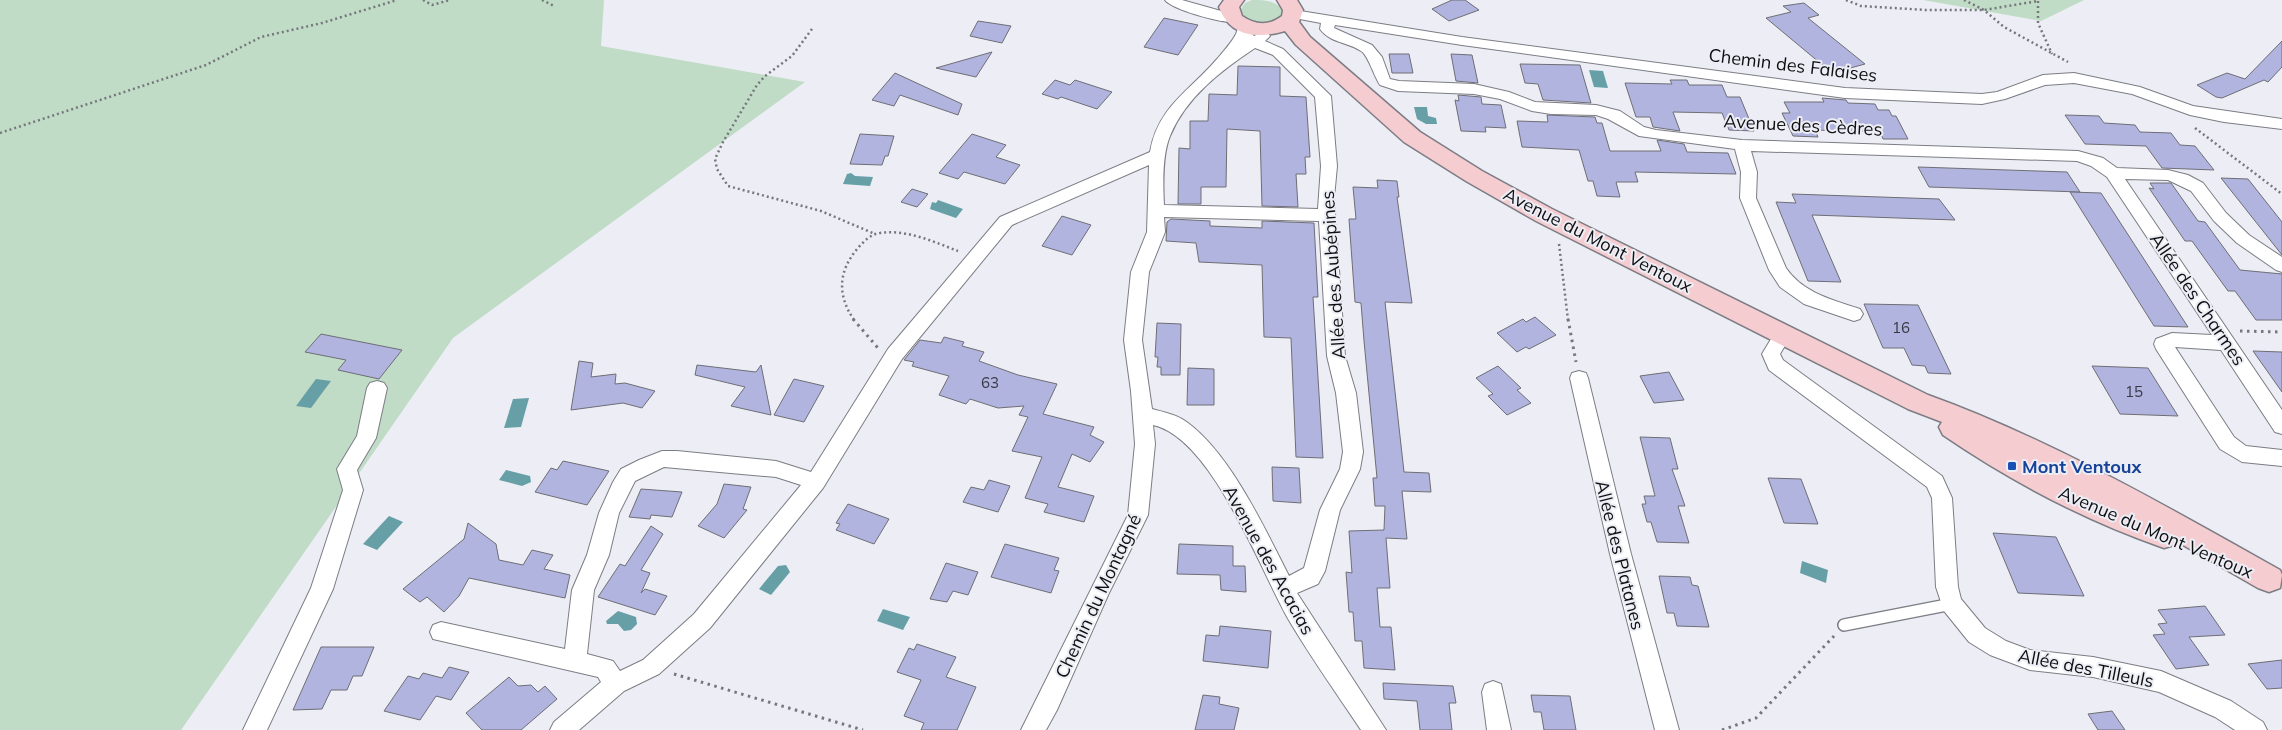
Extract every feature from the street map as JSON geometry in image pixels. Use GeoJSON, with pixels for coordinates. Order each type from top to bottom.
{"type":"FeatureCollection","features":[{"type":"Feature","properties":{"kind":"street","name":"Chemin des Falaises"},"geometry":{"type":"LineString","coordinates":[[1172,0],[1180,4],[1256,19],[1328,21],[1845,93],[1982,99],[2000,96],[2043,80],[2074,78],[2135,90],[2190,110],[2224,117],[2282,124]]}},
{"type":"Feature","properties":{"kind":"street","name":"Avenue du Mont Ventoux"},"geometry":{"type":"LineString","coordinates":[[1256,19],[1303,41],[1412,137],[1474,176],[1571,228],[1918,402],[1978,445],[2045,485],[2111,515],[2275,582]]}},
{"type":"Feature","properties":{"kind":"street","name":"Chemin du Montagné"},"geometry":{"type":"LineString","coordinates":[[1033,730],[1049,702],[1100,589],[1138,515],[1145,444],[1133,340],[1140,272],[1156,232],[1155,211],[1158,155],[1161,137],[1176,110],[1187,96],[1222,63],[1256,19]]}},
{"type":"Feature","properties":{"kind":"street","name":"Allée des Aubépines"},"geometry":{"type":"LineString","coordinates":[[1256,19],[1278,52],[1323,96],[1329,166],[1326,198],[1336,356],[1346,392],[1352,452],[1350,469],[1330,510],[1314,571],[1310,577],[1283,589]]}},
{"type":"Feature","properties":{"kind":"street","name":"Avenue des Cèdres"},"geometry":{"type":"LineString","coordinates":[[1328,21],[1327,29],[1335,35],[1367,48],[1375,57],[1378,74],[1384,82],[1398,86],[1474,89],[1504,95],[1532,106],[1551,109],[1596,110],[1614,115],[1639,131],[1656,135],[1742,145],[2078,156],[2097,162],[2113,173],[2168,175],[2182,178],[2197,187],[2220,217],[2237,234],[2282,266]]}},
{"type":"Feature","properties":{"kind":"street"},"geometry":{"type":"LineString","coordinates":[[1742,145],[1749,172],[1748,198],[1778,270],[1786,282],[1810,299],[1854,314]]}},
{"type":"Feature","properties":{"kind":"street"},"geometry":{"type":"LineString","coordinates":[[562,730],[616,684],[652,667],[702,621],[816,482],[895,354],[1006,221],[1158,155]]}},
{"type":"Feature","properties":{"kind":"street","name":"Allée des Charmes"},"geometry":{"type":"LineString","coordinates":[[2113,173],[2282,426]]}},
{"type":"Feature","properties":{"kind":"street"},"geometry":{"type":"LineString","coordinates":[[1155,211],[1328,215]]}},
{"type":"Feature","properties":{"kind":"street","name":"Allée des Tilleuls"},"geometry":{"type":"LineString","coordinates":[[1783,334],[1771,354],[1776,365],[1935,482],[1942,498],[1946,578],[1952,604],[1977,635],[1998,648],[2030,660],[2093,667],[2161,682],[2223,709],[2254,730]]}},
{"type":"Feature","properties":{"kind":"street"},"geometry":{"type":"LineString","coordinates":[[2222,336],[2172,340],[2163,344],[2227,443],[2242,454],[2282,458]]}},
{"type":"Feature","properties":{"kind":"street","name":"Allée des Platanes"},"geometry":{"type":"LineString","coordinates":[[1579,378],[1610,516],[1640,634],[1668,730]]}},
{"type":"Feature","properties":{"kind":"street"},"geometry":{"type":"LineString","coordinates":[[256,730],[322,589],[353,490],[347,469],[366,438],[377,388]]}},
{"type":"Feature","properties":{"kind":"street","name":"Avenue des Acacias"},"geometry":{"type":"LineString","coordinates":[[1143,415],[1166,420],[1180,428],[1204,451],[1230,486],[1255,529],[1283,589],[1333,671],[1374,730]]}},
{"type":"Feature","properties":{"kind":"street"},"geometry":{"type":"LineString","coordinates":[[575,660],[583,590],[598,555],[609,514],[628,475],[662,459],[677,459],[776,469],[816,482]]}},
{"type":"Feature","properties":{"kind":"street"},"geometry":{"type":"LineString","coordinates":[[441,632],[605,668],[616,684]]}},
{"type":"Feature","properties":{"kind":"street"},"geometry":{"type":"LineString","coordinates":[[1493,692],[1499,730]]}},
{"type":"Feature","properties":{"kind":"lane"},"geometry":{"type":"LineString","coordinates":[[1844,625],[1952,604]]}},
{"type":"Feature","properties":{"kind":"path"},"geometry":{"type":"LineString","coordinates":[[0,134],[206,64],[261,38],[322,23],[397,0]]}},
{"type":"Feature","properties":{"kind":"path"},"geometry":{"type":"LineString","coordinates":[[423,0],[432,5],[450,0]]}},
{"type":"Feature","properties":{"kind":"path"},"geometry":{"type":"LineString","coordinates":[[542,0],[554,6]]}},
{"type":"Feature","properties":{"kind":"path"},"geometry":{"type":"LineString","coordinates":[[1846,0],[1861,6],[1926,10],[1984,10],[2038,0],[2038,28],[2050,46],[2052,54]]}},
{"type":"Feature","properties":{"kind":"path"},"geometry":{"type":"LineString","coordinates":[[1964,0],[1984,10],[2004,27],[2069,62]]}},
{"type":"Feature","properties":{"kind":"path"},"geometry":{"type":"LineString","coordinates":[[812,29],[792,56],[765,76],[758,85],[723,142],[716,159],[717,169],[728,186],[766,198],[814,208],[857,224],[875,234]]}},
{"type":"Feature","properties":{"kind":"path"},"geometry":{"type":"LineString","coordinates":[[2190,110],[2189,123],[2282,194]]}},
{"type":"Feature","properties":{"kind":"path"},"geometry":{"type":"LineString","coordinates":[[1571,228],[1559,242],[1571,341],[1579,378]]}},
{"type":"Feature","properties":{"kind":"path"},"geometry":{"type":"LineString","coordinates":[[895,354],[878,348],[846,309],[840,297],[847,259],[868,238],[875,234],[908,233],[976,258]]}},
{"type":"Feature","properties":{"kind":"path"},"geometry":{"type":"LineString","coordinates":[[2222,336],[2282,332]]}},
{"type":"Feature","properties":{"kind":"path"},"geometry":{"type":"LineString","coordinates":[[1722,730],[1756,718],[1844,625]]}},
{"type":"Feature","properties":{"kind":"path"},"geometry":{"type":"LineString","coordinates":[[652,667],[862,730]]}},
{"type":"Feature","properties":{"kind":"green space"},"geometry":{"type":"Polygon","coordinates":[[[0,0],[604,0],[601,46],[805,82],[453,338],[181,730],[0,730],[0,0]]]}},
{"type":"Feature","properties":{"kind":"green space"},"geometry":{"type":"Polygon","coordinates":[[[1252,0],[1274,3],[1278,5],[1283,13],[1273,21],[1266,23],[1253,22],[1244,15],[1241,9],[1245,3],[1252,0]]]}},
{"type":"Feature","properties":{"kind":"green space"},"geometry":{"type":"Polygon","coordinates":[[[1923,0],[2084,0],[2041,21],[1923,0]]]}},
{"type":"Feature","properties":{"kind":"water"},"geometry":{"type":"Polygon","coordinates":[[[1589,70],[1603,71],[1608,88],[1594,87],[1589,70]]]}},
{"type":"Feature","properties":{"kind":"water"},"geometry":{"type":"Polygon","coordinates":[[[1414,107],[1427,107],[1428,116],[1436,118],[1437,124],[1426,124],[1417,119],[1414,107]]]}},
{"type":"Feature","properties":{"kind":"water"},"geometry":{"type":"Polygon","coordinates":[[[851,173],[855,176],[873,177],[870,186],[843,184],[847,174],[851,173]]]}},
{"type":"Feature","properties":{"kind":"water"},"geometry":{"type":"Polygon","coordinates":[[[938,200],[963,209],[956,218],[930,209],[932,202],[936,203],[938,200]]]}},
{"type":"Feature","properties":{"kind":"water"},"geometry":{"type":"Polygon","coordinates":[[[316,379],[331,381],[311,408],[296,406],[316,379]]]}},
{"type":"Feature","properties":{"kind":"water"},"geometry":{"type":"Polygon","coordinates":[[[529,398],[521,427],[504,428],[513,399],[529,398]]]}},
{"type":"Feature","properties":{"kind":"water"},"geometry":{"type":"Polygon","coordinates":[[[506,470],[530,476],[531,482],[522,486],[499,480],[506,470]]]}},
{"type":"Feature","properties":{"kind":"water"},"geometry":{"type":"Polygon","coordinates":[[[389,516],[403,522],[377,550],[363,544],[389,516]]]}},
{"type":"Feature","properties":{"kind":"water"},"geometry":{"type":"Polygon","coordinates":[[[1802,561],[1828,570],[1826,583],[1800,573],[1802,561]]]}},
{"type":"Feature","properties":{"kind":"water"},"geometry":{"type":"Polygon","coordinates":[[[786,565],[790,572],[771,595],[759,589],[778,566],[786,565]]]}},
{"type":"Feature","properties":{"kind":"water"},"geometry":{"type":"Polygon","coordinates":[[[883,609],[910,617],[903,630],[877,621],[883,609]]]}},
{"type":"Feature","properties":{"kind":"water"},"geometry":{"type":"Polygon","coordinates":[[[618,611],[636,617],[637,624],[631,630],[624,631],[618,624],[607,624],[606,621],[618,611]]]}},
{"type":"Feature","properties":{"kind":"building"},"geometry":{"type":"Polygon","coordinates":[[[1452,0],[1465,0],[1479,10],[1449,21],[1432,9],[1452,0]]]}},
{"type":"Feature","properties":{"kind":"building"},"geometry":{"type":"Polygon","coordinates":[[[1804,3],[1819,15],[1808,18],[1865,64],[1832,73],[1766,18],[1791,12],[1783,6],[1804,3]]]}},
{"type":"Feature","properties":{"kind":"building"},"geometry":{"type":"Polygon","coordinates":[[[1164,18],[1198,25],[1178,55],[1144,47],[1164,18]]]}},
{"type":"Feature","properties":{"kind":"building"},"geometry":{"type":"Polygon","coordinates":[[[978,21],[1011,26],[1002,43],[970,36],[978,21]]]}},
{"type":"Feature","properties":{"kind":"building"},"geometry":{"type":"Polygon","coordinates":[[[2282,41],[2282,67],[2268,82],[2264,80],[2222,98],[2216,97],[2197,85],[2227,73],[2245,79],[2282,41]]]}},
{"type":"Feature","properties":{"kind":"building"},"geometry":{"type":"Polygon","coordinates":[[[992,52],[976,77],[936,68],[992,52]]]}},
{"type":"Feature","properties":{"kind":"building"},"geometry":{"type":"Polygon","coordinates":[[[1389,54],[1409,54],[1413,73],[1392,73],[1389,54]]]}},
{"type":"Feature","properties":{"kind":"building"},"geometry":{"type":"Polygon","coordinates":[[[1451,54],[1472,55],[1478,83],[1456,81],[1451,54]]]}},
{"type":"Feature","properties":{"kind":"building"},"geometry":{"type":"Polygon","coordinates":[[[1520,64],[1580,65],[1591,103],[1543,100],[1538,84],[1525,83],[1520,64]]]}},
{"type":"Feature","properties":{"kind":"building"},"geometry":{"type":"Polygon","coordinates":[[[1238,66],[1280,67],[1280,96],[1306,97],[1310,157],[1305,157],[1306,174],[1296,174],[1298,207],[1262,206],[1260,131],[1227,129],[1226,187],[1201,187],[1201,204],[1178,204],[1179,148],[1190,149],[1190,121],[1208,121],[1209,94],[1237,95],[1238,66]]]}},
{"type":"Feature","properties":{"kind":"building"},"geometry":{"type":"Polygon","coordinates":[[[895,73],[962,104],[958,115],[900,95],[894,106],[872,100],[895,73]]]}},
{"type":"Feature","properties":{"kind":"building"},"geometry":{"type":"Polygon","coordinates":[[[1055,80],[1070,85],[1075,80],[1112,92],[1097,109],[1061,97],[1058,99],[1042,94],[1055,80]]]}},
{"type":"Feature","properties":{"kind":"building"},"geometry":{"type":"Polygon","coordinates":[[[1670,80],[1687,80],[1689,85],[1722,85],[1727,97],[1740,97],[1754,131],[1729,130],[1722,113],[1673,112],[1680,131],[1653,127],[1650,117],[1636,117],[1625,83],[1672,84],[1670,80]]]}},
{"type":"Feature","properties":{"kind":"building"},"geometry":{"type":"Polygon","coordinates":[[[1458,95],[1481,97],[1482,104],[1501,105],[1506,128],[1485,127],[1486,132],[1461,131],[1455,100],[1459,101],[1458,95]]]}},
{"type":"Feature","properties":{"kind":"building"},"geometry":{"type":"Polygon","coordinates":[[[1822,98],[1846,100],[1848,103],[1875,104],[1878,110],[1889,110],[1892,116],[1896,116],[1908,139],[1883,139],[1880,132],[1815,130],[1818,137],[1793,136],[1782,113],[1790,113],[1784,102],[1824,102],[1822,98]]]}},
{"type":"Feature","properties":{"kind":"building"},"geometry":{"type":"Polygon","coordinates":[[[1547,115],[1595,117],[1597,123],[1602,123],[1610,151],[1661,151],[1657,140],[1684,144],[1687,152],[1728,153],[1736,174],[1635,172],[1638,182],[1616,182],[1620,197],[1597,196],[1593,181],[1588,181],[1579,150],[1522,147],[1517,121],[1548,122],[1547,115]]]}},
{"type":"Feature","properties":{"kind":"building"},"geometry":{"type":"Polygon","coordinates":[[[2065,115],[2099,116],[2104,123],[2135,125],[2140,132],[2171,133],[2180,145],[2195,146],[2214,170],[2162,168],[2146,146],[2085,144],[2065,115]]]}},
{"type":"Feature","properties":{"kind":"building"},"geometry":{"type":"Polygon","coordinates":[[[860,134],[894,136],[888,156],[885,156],[882,165],[850,164],[860,134]]]}},
{"type":"Feature","properties":{"kind":"building"},"geometry":{"type":"Polygon","coordinates":[[[972,134],[1006,145],[996,157],[1020,165],[1005,184],[964,172],[958,179],[939,173],[972,134]]]}},
{"type":"Feature","properties":{"kind":"building"},"geometry":{"type":"Polygon","coordinates":[[[1918,167],[2067,172],[2080,192],[1929,187],[1918,167]]]}},
{"type":"Feature","properties":{"kind":"building"},"geometry":{"type":"Polygon","coordinates":[[[2221,178],[2248,179],[2282,222],[2282,255],[2221,178]]]}},
{"type":"Feature","properties":{"kind":"building"},"geometry":{"type":"Polygon","coordinates":[[[1377,180],[1397,181],[1399,197],[1397,197],[1412,303],[1385,302],[1404,472],[1429,473],[1431,492],[1402,491],[1407,539],[1386,538],[1390,588],[1377,588],[1380,627],[1391,627],[1395,670],[1364,668],[1362,641],[1355,641],[1353,612],[1349,612],[1346,572],[1352,573],[1349,531],[1384,530],[1385,506],[1375,506],[1373,478],[1377,478],[1361,303],[1355,302],[1349,219],[1356,219],[1353,187],[1378,188],[1377,180]]]}},
{"type":"Feature","properties":{"kind":"building"},"geometry":{"type":"Polygon","coordinates":[[[2150,183],[2171,183],[2198,221],[2205,222],[2240,270],[2282,274],[2282,320],[2256,320],[2235,291],[2228,291],[2192,241],[2185,241],[2149,188],[2154,189],[2150,183]]]}},
{"type":"Feature","properties":{"kind":"building"},"geometry":{"type":"Polygon","coordinates":[[[912,189],[928,194],[917,207],[901,202],[912,189]]]}},
{"type":"Feature","properties":{"kind":"building"},"geometry":{"type":"Polygon","coordinates":[[[2070,192],[2101,193],[2188,327],[2154,326],[2070,192]]]}},
{"type":"Feature","properties":{"kind":"building"},"geometry":{"type":"Polygon","coordinates":[[[1792,194],[1939,199],[1955,220],[1812,215],[1841,282],[1808,281],[1776,202],[1796,203],[1792,194]]]}},
{"type":"Feature","properties":{"kind":"building"},"geometry":{"type":"Polygon","coordinates":[[[1062,216],[1091,225],[1072,255],[1042,246],[1062,216]]]}},
{"type":"Feature","properties":{"kind":"building"},"geometry":{"type":"Polygon","coordinates":[[[1171,219],[1210,221],[1210,226],[1262,228],[1262,221],[1314,223],[1318,297],[1313,297],[1323,458],[1296,457],[1291,338],[1264,337],[1262,265],[1199,262],[1196,243],[1166,241],[1167,222],[1171,219]]]}},
{"type":"Feature","properties":{"kind":"building"},"geometry":{"type":"Polygon","coordinates":[[[1864,304],[1918,305],[1951,374],[1928,373],[1925,366],[1912,365],[1904,348],[1883,348],[1864,304]]]}},
{"type":"Feature","properties":{"kind":"building"},"geometry":{"type":"Polygon","coordinates":[[[1535,317],[1556,335],[1529,349],[1526,347],[1517,352],[1497,333],[1523,319],[1526,322],[1535,317]]]}},
{"type":"Feature","properties":{"kind":"building"},"geometry":{"type":"Polygon","coordinates":[[[1157,323],[1181,324],[1180,375],[1161,375],[1161,367],[1157,367],[1158,357],[1155,357],[1157,323]]]}},
{"type":"Feature","properties":{"kind":"building"},"geometry":{"type":"Polygon","coordinates":[[[321,334],[402,350],[379,379],[338,370],[346,360],[305,352],[321,334]]]}},
{"type":"Feature","properties":{"kind":"building"},"geometry":{"type":"Polygon","coordinates":[[[944,337],[964,342],[962,346],[984,352],[979,361],[1018,375],[1057,384],[1043,414],[1094,427],[1090,435],[1104,442],[1090,462],[1072,454],[1058,487],[1094,496],[1084,522],[1044,512],[1048,504],[1025,498],[1042,457],[1012,451],[1028,417],[1019,415],[1024,406],[998,408],[970,399],[966,404],[939,395],[949,376],[912,366],[914,362],[904,360],[920,340],[941,343],[944,337]]]}},
{"type":"Feature","properties":{"kind":"building"},"geometry":{"type":"Polygon","coordinates":[[[2253,351],[2282,352],[2282,392],[2253,351]]]}},
{"type":"Feature","properties":{"kind":"building"},"geometry":{"type":"Polygon","coordinates":[[[579,361],[593,363],[591,377],[616,374],[615,384],[625,383],[655,391],[642,408],[623,403],[571,410],[579,361]]]}},
{"type":"Feature","properties":{"kind":"building"},"geometry":{"type":"Polygon","coordinates":[[[697,365],[756,372],[761,365],[771,415],[731,406],[745,387],[695,375],[697,365]]]}},
{"type":"Feature","properties":{"kind":"building"},"geometry":{"type":"Polygon","coordinates":[[[1498,366],[1521,388],[1517,390],[1531,403],[1507,415],[1488,396],[1493,394],[1476,378],[1498,366]]]}},
{"type":"Feature","properties":{"kind":"building"},"geometry":{"type":"Polygon","coordinates":[[[2092,366],[2148,368],[2178,416],[2120,414],[2092,366]]]}},
{"type":"Feature","properties":{"kind":"building"},"geometry":{"type":"Polygon","coordinates":[[[1188,368],[1214,369],[1214,405],[1187,405],[1188,368]]]}},
{"type":"Feature","properties":{"kind":"building"},"geometry":{"type":"Polygon","coordinates":[[[1669,372],[1684,400],[1654,403],[1640,376],[1669,372]]]}},
{"type":"Feature","properties":{"kind":"building"},"geometry":{"type":"Polygon","coordinates":[[[794,379],[824,386],[804,422],[774,415],[794,379]]]}},
{"type":"Feature","properties":{"kind":"building"},"geometry":{"type":"Polygon","coordinates":[[[1640,437],[1670,438],[1678,469],[1672,469],[1685,506],[1678,506],[1689,543],[1657,542],[1651,522],[1647,522],[1642,504],[1646,504],[1644,496],[1655,496],[1640,437]]]}},
{"type":"Feature","properties":{"kind":"building"},"geometry":{"type":"Polygon","coordinates":[[[563,461],[609,471],[587,505],[535,492],[551,468],[557,470],[563,461]]]}},
{"type":"Feature","properties":{"kind":"building"},"geometry":{"type":"Polygon","coordinates":[[[1272,467],[1299,468],[1301,503],[1273,501],[1272,467]]]}},
{"type":"Feature","properties":{"kind":"building"},"geometry":{"type":"Polygon","coordinates":[[[1768,478],[1801,479],[1818,524],[1784,523],[1768,478]]]}},
{"type":"Feature","properties":{"kind":"building"},"geometry":{"type":"Polygon","coordinates":[[[989,480],[1010,486],[998,512],[963,502],[971,487],[984,490],[989,480]]]}},
{"type":"Feature","properties":{"kind":"building"},"geometry":{"type":"Polygon","coordinates":[[[724,484],[751,487],[743,509],[747,510],[724,538],[698,526],[717,504],[724,484]]]}},
{"type":"Feature","properties":{"kind":"building"},"geometry":{"type":"Polygon","coordinates":[[[641,489],[682,492],[672,517],[651,515],[650,519],[629,517],[641,489]]]}},
{"type":"Feature","properties":{"kind":"building"},"geometry":{"type":"Polygon","coordinates":[[[848,504],[889,519],[874,544],[836,530],[840,524],[836,523],[848,504]]]}},
{"type":"Feature","properties":{"kind":"building"},"geometry":{"type":"Polygon","coordinates":[[[468,523],[496,544],[499,560],[523,565],[532,550],[553,555],[544,569],[570,575],[565,598],[469,578],[459,596],[444,612],[427,597],[420,602],[403,589],[464,539],[468,523]]]}},
{"type":"Feature","properties":{"kind":"building"},"geometry":{"type":"Polygon","coordinates":[[[651,526],[663,534],[641,570],[650,573],[641,593],[645,589],[667,596],[655,615],[598,597],[620,564],[625,566],[651,526]]]}},
{"type":"Feature","properties":{"kind":"building"},"geometry":{"type":"Polygon","coordinates":[[[1993,533],[2056,537],[2084,596],[2018,593],[1993,533]]]}},
{"type":"Feature","properties":{"kind":"building"},"geometry":{"type":"Polygon","coordinates":[[[1005,544],[1059,558],[1054,570],[1059,571],[1051,593],[991,577],[1005,544]]]}},
{"type":"Feature","properties":{"kind":"building"},"geometry":{"type":"Polygon","coordinates":[[[1179,544],[1233,546],[1233,566],[1245,566],[1246,592],[1221,590],[1220,575],[1177,574],[1179,544]]]}},
{"type":"Feature","properties":{"kind":"building"},"geometry":{"type":"Polygon","coordinates":[[[946,563],[978,572],[968,595],[953,591],[947,602],[930,599],[946,563]]]}},
{"type":"Feature","properties":{"kind":"building"},"geometry":{"type":"Polygon","coordinates":[[[1659,576],[1690,577],[1692,585],[1698,586],[1709,627],[1677,626],[1674,613],[1667,613],[1659,576]]]}},
{"type":"Feature","properties":{"kind":"building"},"geometry":{"type":"Polygon","coordinates":[[[2205,606],[2225,635],[2189,637],[2209,665],[2176,669],[2153,635],[2165,634],[2158,624],[2167,623],[2158,610],[2205,606]]]}},
{"type":"Feature","properties":{"kind":"building"},"geometry":{"type":"Polygon","coordinates":[[[1220,626],[1271,631],[1268,668],[1203,661],[1206,635],[1219,636],[1220,626]]]}},
{"type":"Feature","properties":{"kind":"building"},"geometry":{"type":"Polygon","coordinates":[[[917,644],[956,657],[946,677],[976,687],[957,730],[921,730],[924,723],[904,716],[921,680],[897,672],[909,648],[914,650],[917,644]]]}},
{"type":"Feature","properties":{"kind":"building"},"geometry":{"type":"Polygon","coordinates":[[[321,647],[374,647],[362,676],[353,676],[347,690],[331,690],[322,709],[293,710],[321,647]]]}},
{"type":"Feature","properties":{"kind":"building"},"geometry":{"type":"Polygon","coordinates":[[[2282,660],[2282,688],[2267,689],[2248,664],[2282,660]]]}},
{"type":"Feature","properties":{"kind":"building"},"geometry":{"type":"Polygon","coordinates":[[[449,667],[469,672],[451,700],[436,696],[420,720],[384,711],[408,676],[419,679],[423,673],[442,678],[449,667]]]}},
{"type":"Feature","properties":{"kind":"building"},"geometry":{"type":"Polygon","coordinates":[[[509,677],[518,686],[531,685],[538,692],[545,686],[557,699],[521,730],[482,730],[466,713],[509,677]]]}},
{"type":"Feature","properties":{"kind":"building"},"geometry":{"type":"Polygon","coordinates":[[[1383,683],[1453,686],[1456,703],[1449,703],[1452,730],[1420,730],[1417,701],[1384,699],[1383,683]]]}},
{"type":"Feature","properties":{"kind":"building"},"geometry":{"type":"Polygon","coordinates":[[[1203,695],[1220,697],[1219,704],[1239,708],[1234,730],[1195,730],[1203,695]]]}},
{"type":"Feature","properties":{"kind":"building"},"geometry":{"type":"Polygon","coordinates":[[[1531,695],[1570,696],[1576,730],[1544,730],[1541,712],[1534,712],[1531,695]]]}},
{"type":"Feature","properties":{"kind":"building"},"geometry":{"type":"Polygon","coordinates":[[[2112,711],[2125,730],[2098,730],[2088,714],[2112,711]]]}},
{"type":"Feature","properties":{"kind":"place","name":"Mont Ventoux"},"geometry":{"type":"Point","coordinates":[2012,466]}}]}
